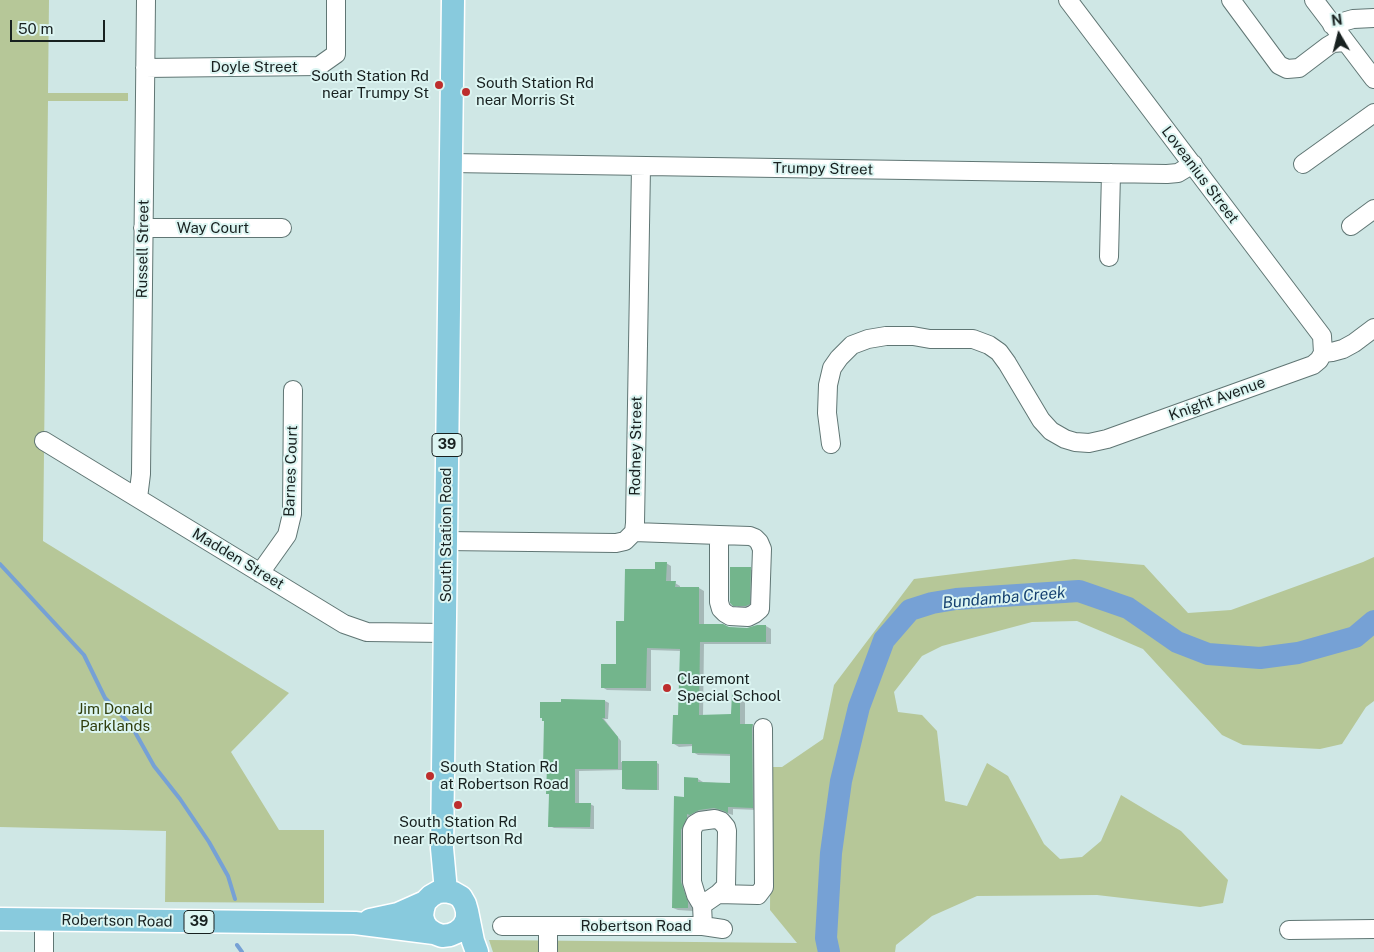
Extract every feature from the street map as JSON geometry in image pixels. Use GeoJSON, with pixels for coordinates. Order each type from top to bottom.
{"type":"FeatureCollection","features":[{"type":"Feature","properties":{"kind":"main road","name":"South Station Road"},"geometry":{"type":"LineString","coordinates":[[446,891],[442,848],[453,0]]}},
{"type":"Feature","properties":{"kind":"main road","name":"39"},"geometry":{"type":"LineString","coordinates":[[425,902],[438,892],[446,891]]}},
{"type":"Feature","properties":{"kind":"main road"},"geometry":{"type":"LineString","coordinates":[[446,891],[461,897],[465,904],[477,952]]}},
{"type":"Feature","properties":{"kind":"main road"},"geometry":{"type":"LineString","coordinates":[[425,902],[422,916],[424,923],[428,929],[447,940],[463,927],[467,911]]}},
{"type":"Feature","properties":{"kind":"main road","name":"Robertson Road"},"geometry":{"type":"LineString","coordinates":[[355,923],[398,914],[425,902]]}},
{"type":"Feature","properties":{"kind":"main road","name":"Robertson Road"},"geometry":{"type":"LineString","coordinates":[[0,919],[355,923],[447,940]]}},
{"type":"Feature","properties":{"kind":"street","name":"Russell Street"},"geometry":{"type":"LineString","coordinates":[[138,498],[141,474],[146,0]]}},
{"type":"Feature","properties":{"kind":"street","name":"Doyle Street"},"geometry":{"type":"LineString","coordinates":[[145,68],[318,66],[336,54],[336,0]]}},
{"type":"Feature","properties":{"kind":"street","name":"Loveanius Street"},"geometry":{"type":"LineString","coordinates":[[1068,0],[1322,336],[1323,352]]}},
{"type":"Feature","properties":{"kind":"street"},"geometry":{"type":"LineString","coordinates":[[1231,0],[1279,65],[1287,69],[1299,68],[1328,46],[1334,43],[1345,42]]}},
{"type":"Feature","properties":{"kind":"street"},"geometry":{"type":"LineString","coordinates":[[1314,0],[1374,79]]}},
{"type":"Feature","properties":{"kind":"street"},"geometry":{"type":"LineString","coordinates":[[1332,25],[1353,19],[1374,18]]}},
{"type":"Feature","properties":{"kind":"street"},"geometry":{"type":"LineString","coordinates":[[1303,164],[1374,113]]}},
{"type":"Feature","properties":{"kind":"street","name":"Trumpy Street"},"geometry":{"type":"LineString","coordinates":[[451,163],[1111,173],[1178,173],[1193,164]]}},
{"type":"Feature","properties":{"kind":"street","name":"Rodney Street"},"geometry":{"type":"LineString","coordinates":[[634,532],[641,167]]}},
{"type":"Feature","properties":{"kind":"street"},"geometry":{"type":"LineString","coordinates":[[1110,257],[1111,173]]}},
{"type":"Feature","properties":{"kind":"street"},"geometry":{"type":"LineString","coordinates":[[1350,226],[1374,209]]}},
{"type":"Feature","properties":{"kind":"street","name":"Way Court"},"geometry":{"type":"LineString","coordinates":[[143,228],[282,228]]}},
{"type":"Feature","properties":{"kind":"street","name":"Knight Avenue"},"geometry":{"type":"LineString","coordinates":[[831,444],[827,413],[828,385],[832,368],[852,345],[868,338],[913,336],[973,339],[989,345],[999,352],[1008,363],[1041,420],[1051,431],[1065,439],[1089,443],[1107,439],[1312,365],[1319,360],[1323,352],[1332,352],[1354,343],[1374,328]]}},
{"type":"Feature","properties":{"kind":"street","name":"Barnes Court"},"geometry":{"type":"LineString","coordinates":[[260,573],[287,535],[292,514],[293,390]]}},
{"type":"Feature","properties":{"kind":"street","name":"Madden Street"},"geometry":{"type":"LineString","coordinates":[[44,441],[344,624],[367,632],[445,633]]}},
{"type":"Feature","properties":{"kind":"street"},"geometry":{"type":"LineString","coordinates":[[445,541],[616,543],[630,538],[634,532],[750,536],[759,542],[762,549],[760,609],[754,614],[730,616],[721,609],[719,602],[719,535]]}},
{"type":"Feature","properties":{"kind":"street"},"geometry":{"type":"LineString","coordinates":[[718,894],[758,894],[764,887],[763,728]]}},
{"type":"Feature","properties":{"kind":"street"},"geometry":{"type":"LineString","coordinates":[[702,905],[726,886],[727,831],[721,821],[700,820],[692,830],[692,882],[696,895],[702,905],[703,926]]}},
{"type":"Feature","properties":{"kind":"street"},"geometry":{"type":"LineString","coordinates":[[44,920],[44,952]]}},
{"type":"Feature","properties":{"kind":"street","name":"Robertson Road"},"geometry":{"type":"LineString","coordinates":[[502,926],[703,926],[723,929]]}},
{"type":"Feature","properties":{"kind":"street"},"geometry":{"type":"LineString","coordinates":[[548,926],[548,952]]}},
{"type":"Feature","properties":{"kind":"street"},"geometry":{"type":"LineString","coordinates":[[1288,930],[1374,929]]}},
{"type":"Feature","properties":{"kind":"green space","name":"Jim Donald Parklands"},"geometry":{"type":"Polygon","coordinates":[[[0,0],[49,0],[48,93],[128,93],[128,101],[48,101],[43,541],[289,693],[231,752],[279,830],[324,830],[324,903],[165,902],[166,831],[0,827],[0,0]]]}},
{"type":"Feature","properties":{"kind":"green space"},"geometry":{"type":"Polygon","coordinates":[[[1374,557],[1374,701],[1366,707],[1342,744],[1320,749],[1243,745],[1222,735],[1143,649],[1077,621],[1032,622],[942,646],[922,656],[894,692],[898,712],[922,715],[937,731],[945,801],[967,806],[987,763],[1008,776],[1044,844],[1060,859],[1082,857],[1101,841],[1121,795],[1181,831],[1228,880],[1223,903],[1200,907],[1097,895],[977,896],[932,916],[896,945],[895,952],[493,952],[489,940],[797,943],[770,910],[771,767],[782,767],[823,739],[834,685],[914,579],[1074,559],[1144,565],[1188,613],[1231,610],[1374,557]]]}},
{"type":"Feature","properties":{"kind":"building"},"geometry":{"type":"Polygon","coordinates":[[[655,562],[667,562],[666,581],[676,581],[675,587],[699,587],[699,624],[723,624],[729,627],[747,628],[766,625],[766,642],[700,642],[699,715],[731,714],[732,693],[740,694],[740,724],[753,724],[753,808],[728,807],[728,813],[714,808],[699,810],[690,815],[687,814],[681,830],[681,882],[688,902],[688,908],[672,908],[674,796],[684,797],[684,777],[698,778],[698,782],[730,783],[730,754],[692,753],[692,744],[672,744],[673,715],[678,715],[680,649],[647,648],[646,688],[601,688],[601,664],[616,664],[616,621],[624,621],[625,569],[655,569],[655,562]]]}},
{"type":"Feature","properties":{"kind":"building"},"geometry":{"type":"Polygon","coordinates":[[[730,567],[751,567],[750,604],[746,606],[733,606],[730,603],[730,567]]]}},
{"type":"Feature","properties":{"kind":"building"},"geometry":{"type":"Polygon","coordinates":[[[561,699],[605,700],[605,718],[602,718],[618,737],[618,769],[575,769],[575,803],[591,803],[590,827],[548,827],[549,794],[546,794],[547,767],[543,767],[544,721],[540,718],[540,702],[561,702],[561,699]]]}},
{"type":"Feature","properties":{"kind":"building"},"geometry":{"type":"Polygon","coordinates":[[[622,761],[657,761],[657,790],[622,789],[622,761]]]}},
{"type":"Feature","properties":{"kind":"waterway"},"geometry":{"type":"LineString","coordinates":[[0,564],[84,655],[105,698],[131,725],[154,766],[180,799],[209,842],[228,876],[235,899]]}},
{"type":"Feature","properties":{"kind":"waterway","name":"Bundamba Creek"},"geometry":{"type":"LineString","coordinates":[[829,952],[826,938],[831,853],[841,781],[859,707],[884,640],[910,610],[932,603],[956,599],[1079,591],[1128,608],[1177,642],[1208,654],[1260,658],[1298,653],[1355,637],[1374,621]]}},
{"type":"Feature","properties":{"kind":"waterway"},"geometry":{"type":"LineString","coordinates":[[237,945],[242,952]]}},
{"type":"Feature","properties":{"kind":"place","name":"South Station Rd near Trumpy St"},"geometry":{"type":"Point","coordinates":[439,85]}},
{"type":"Feature","properties":{"kind":"place","name":"South Station Rd near Morris St"},"geometry":{"type":"Point","coordinates":[466,92]}},
{"type":"Feature","properties":{"kind":"place","name":"Claremont Special School"},"geometry":{"type":"Point","coordinates":[667,688]}},
{"type":"Feature","properties":{"kind":"place","name":"South Station Rd at Robertson Road"},"geometry":{"type":"Point","coordinates":[430,776]}},
{"type":"Feature","properties":{"kind":"place","name":"South Station Rd near Robertson Rd"},"geometry":{"type":"Point","coordinates":[458,805]}}]}
